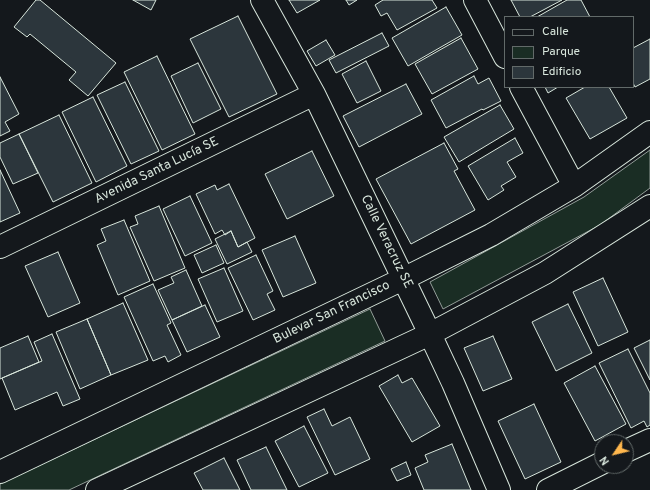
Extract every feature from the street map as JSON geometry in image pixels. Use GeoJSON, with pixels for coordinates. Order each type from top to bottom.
{"type":"FeatureCollection","features":[{"type":"Feature","properties":{"kind":"street","name":"Calle Veracruz SE"},"geometry":{"type":"LineString","coordinates":[[262,0],[314,94],[453,383],[499,490]]}},
{"type":"Feature","properties":{"kind":"street"},"geometry":{"type":"LineString","coordinates":[[475,0],[504,55]]}},
{"type":"Feature","properties":{"kind":"street"},"geometry":{"type":"LineString","coordinates":[[522,88],[574,186]]}},
{"type":"Feature","properties":{"kind":"street","name":"Avenida Santa Lucía SE"},"geometry":{"type":"LineString","coordinates":[[0,247],[314,94]]}},
{"type":"Feature","properties":{"kind":"street","name":"Bulevar San Francisco"},"geometry":{"type":"LineString","coordinates":[[0,472],[403,279],[491,235],[574,186],[650,132]]}},
{"type":"Feature","properties":{"kind":"street"},"geometry":{"type":"LineString","coordinates":[[97,490],[430,334],[545,274],[650,206]]}},
{"type":"Feature","properties":{"kind":"street"},"geometry":{"type":"LineString","coordinates":[[634,448],[650,440]]}},
{"type":"Feature","properties":{"kind":"street"},"geometry":{"type":"LineString","coordinates":[[548,490],[594,467]]}},
{"type":"Feature","properties":{"kind":"green space"},"geometry":{"type":"Polygon","coordinates":[[[650,150],[650,188],[600,225],[443,309],[430,282],[584,197],[650,150]]]}},
{"type":"Feature","properties":{"kind":"green space"},"geometry":{"type":"Polygon","coordinates":[[[370,309],[385,341],[69,490],[0,490],[0,484],[370,309]]]}},
{"type":"Feature","properties":{"kind":"building"},"geometry":{"type":"Polygon","coordinates":[[[36,0],[40,0],[116,63],[88,96],[69,80],[76,72],[30,34],[27,37],[14,27],[36,0]]]}},
{"type":"Feature","properties":{"kind":"building"},"geometry":{"type":"Polygon","coordinates":[[[133,0],[156,0],[151,10],[133,0]]]}},
{"type":"Feature","properties":{"kind":"building"},"geometry":{"type":"Polygon","coordinates":[[[289,0],[320,0],[297,13],[289,0]]]}},
{"type":"Feature","properties":{"kind":"building"},"geometry":{"type":"Polygon","coordinates":[[[346,0],[357,0],[349,5],[346,0]]]}},
{"type":"Feature","properties":{"kind":"building"},"geometry":{"type":"Polygon","coordinates":[[[383,0],[432,0],[437,8],[397,30],[387,13],[381,16],[375,5],[383,0]]]}},
{"type":"Feature","properties":{"kind":"building"},"geometry":{"type":"Polygon","coordinates":[[[511,0],[562,0],[532,16],[519,16],[511,0]]]}},
{"type":"Feature","properties":{"kind":"building"},"geometry":{"type":"Polygon","coordinates":[[[567,0],[581,0],[589,16],[539,16],[567,0]]]}},
{"type":"Feature","properties":{"kind":"building"},"geometry":{"type":"Polygon","coordinates":[[[446,7],[462,35],[408,66],[392,38],[446,7]]]}},
{"type":"Feature","properties":{"kind":"building"},"geometry":{"type":"Polygon","coordinates":[[[238,16],[277,94],[229,117],[190,39],[238,16]]]}},
{"type":"Feature","properties":{"kind":"building"},"geometry":{"type":"Polygon","coordinates":[[[382,33],[389,46],[336,73],[329,60],[382,33]]]}},
{"type":"Feature","properties":{"kind":"building"},"geometry":{"type":"Polygon","coordinates":[[[461,38],[478,69],[432,94],[415,64],[461,38]]]}},
{"type":"Feature","properties":{"kind":"building"},"geometry":{"type":"Polygon","coordinates":[[[650,39],[650,79],[635,87],[634,85],[634,47],[650,39]]]}},
{"type":"Feature","properties":{"kind":"building"},"geometry":{"type":"Polygon","coordinates":[[[326,40],[335,55],[316,66],[307,51],[326,40]]]}},
{"type":"Feature","properties":{"kind":"building"},"geometry":{"type":"Polygon","coordinates":[[[157,56],[195,134],[162,150],[124,72],[157,56]]]}},
{"type":"Feature","properties":{"kind":"building"},"geometry":{"type":"Polygon","coordinates":[[[366,61],[381,91],[357,103],[342,74],[366,61]]]}},
{"type":"Feature","properties":{"kind":"building"},"geometry":{"type":"Polygon","coordinates":[[[198,63],[221,109],[193,123],[171,76],[198,63]]]}},
{"type":"Feature","properties":{"kind":"building"},"geometry":{"type":"Polygon","coordinates":[[[474,76],[478,84],[489,78],[501,101],[446,128],[431,100],[474,76]]]}},
{"type":"Feature","properties":{"kind":"building"},"geometry":{"type":"Polygon","coordinates":[[[0,77],[19,114],[5,122],[10,131],[0,136],[0,77]]]}},
{"type":"Feature","properties":{"kind":"building"},"geometry":{"type":"Polygon","coordinates":[[[125,82],[159,151],[131,164],[97,95],[125,82]]]}},
{"type":"Feature","properties":{"kind":"building"},"geometry":{"type":"Polygon","coordinates":[[[406,84],[422,114],[359,147],[343,116],[406,84]]]}},
{"type":"Feature","properties":{"kind":"building"},"geometry":{"type":"Polygon","coordinates":[[[546,88],[556,88],[548,93],[546,88]]]}},
{"type":"Feature","properties":{"kind":"building"},"geometry":{"type":"Polygon","coordinates":[[[583,88],[610,88],[627,118],[590,139],[566,98],[583,88]]]}},
{"type":"Feature","properties":{"kind":"building"},"geometry":{"type":"Polygon","coordinates":[[[93,97],[127,166],[96,182],[62,112],[93,97]]]}},
{"type":"Feature","properties":{"kind":"building"},"geometry":{"type":"Polygon","coordinates":[[[500,105],[514,129],[459,162],[444,137],[500,105]]]}},
{"type":"Feature","properties":{"kind":"building"},"geometry":{"type":"Polygon","coordinates":[[[59,115],[92,183],[53,202],[19,134],[59,115]]]}},
{"type":"Feature","properties":{"kind":"building"},"geometry":{"type":"Polygon","coordinates":[[[19,134],[38,173],[13,184],[0,157],[0,143],[19,134]]]}},
{"type":"Feature","properties":{"kind":"building"},"geometry":{"type":"Polygon","coordinates":[[[515,138],[523,153],[507,162],[516,177],[501,186],[504,190],[488,200],[468,166],[515,138]]]}},
{"type":"Feature","properties":{"kind":"building"},"geometry":{"type":"Polygon","coordinates":[[[444,143],[458,169],[454,171],[475,210],[411,244],[376,179],[444,143]]]}},
{"type":"Feature","properties":{"kind":"building"},"geometry":{"type":"Polygon","coordinates":[[[312,151],[334,196],[287,219],[265,174],[312,151]]]}},
{"type":"Feature","properties":{"kind":"building"},"geometry":{"type":"Polygon","coordinates":[[[0,170],[20,213],[0,222],[0,170]]]}},
{"type":"Feature","properties":{"kind":"building"},"geometry":{"type":"Polygon","coordinates":[[[229,184],[255,238],[238,247],[231,231],[225,235],[222,230],[215,234],[196,194],[215,185],[217,190],[229,184]]]}},
{"type":"Feature","properties":{"kind":"building"},"geometry":{"type":"Polygon","coordinates":[[[190,196],[212,243],[185,256],[163,209],[190,196]]]}},
{"type":"Feature","properties":{"kind":"building"},"geometry":{"type":"Polygon","coordinates":[[[159,206],[185,268],[154,281],[130,227],[138,224],[135,216],[159,206]]]}},
{"type":"Feature","properties":{"kind":"building"},"geometry":{"type":"Polygon","coordinates":[[[124,220],[150,281],[118,295],[97,245],[106,241],[101,229],[124,220]]]}},
{"type":"Feature","properties":{"kind":"building"},"geometry":{"type":"Polygon","coordinates":[[[231,231],[238,247],[247,242],[252,252],[227,264],[215,239],[231,231]]]}},
{"type":"Feature","properties":{"kind":"building"},"geometry":{"type":"Polygon","coordinates":[[[295,236],[316,283],[283,297],[262,250],[295,236]]]}},
{"type":"Feature","properties":{"kind":"building"},"geometry":{"type":"Polygon","coordinates":[[[216,245],[224,263],[202,273],[194,255],[216,245]]]}},
{"type":"Feature","properties":{"kind":"building"},"geometry":{"type":"Polygon","coordinates":[[[58,252],[80,303],[48,317],[25,266],[58,252]]]}},
{"type":"Feature","properties":{"kind":"building"},"geometry":{"type":"Polygon","coordinates":[[[256,255],[273,291],[267,294],[275,310],[253,320],[228,268],[256,255]]]}},
{"type":"Feature","properties":{"kind":"building"},"geometry":{"type":"Polygon","coordinates":[[[224,268],[243,311],[217,322],[198,279],[224,268]]]}},
{"type":"Feature","properties":{"kind":"building"},"geometry":{"type":"Polygon","coordinates":[[[186,270],[202,306],[172,320],[158,290],[174,283],[171,277],[186,270]]]}},
{"type":"Feature","properties":{"kind":"building"},"geometry":{"type":"Polygon","coordinates":[[[603,278],[628,332],[598,346],[573,292],[603,278]]]}},
{"type":"Feature","properties":{"kind":"building"},"geometry":{"type":"Polygon","coordinates":[[[153,284],[171,323],[167,325],[181,355],[168,362],[165,356],[153,361],[124,297],[153,284]]]}},
{"type":"Feature","properties":{"kind":"building"},"geometry":{"type":"Polygon","coordinates":[[[123,303],[148,360],[111,375],[87,319],[123,303]]]}},
{"type":"Feature","properties":{"kind":"building"},"geometry":{"type":"Polygon","coordinates":[[[568,304],[592,353],[556,371],[532,322],[568,304]]]}},
{"type":"Feature","properties":{"kind":"building"},"geometry":{"type":"Polygon","coordinates":[[[205,305],[220,337],[187,352],[172,320],[205,305]]]}},
{"type":"Feature","properties":{"kind":"building"},"geometry":{"type":"Polygon","coordinates":[[[87,319],[111,375],[80,389],[56,332],[87,319]]]}},
{"type":"Feature","properties":{"kind":"building"},"geometry":{"type":"Polygon","coordinates":[[[52,334],[80,399],[63,406],[57,392],[15,410],[2,378],[42,361],[34,342],[52,334]]]}},
{"type":"Feature","properties":{"kind":"building"},"geometry":{"type":"Polygon","coordinates":[[[28,336],[39,362],[0,379],[0,348],[28,336]]]}},
{"type":"Feature","properties":{"kind":"building"},"geometry":{"type":"Polygon","coordinates":[[[493,336],[512,379],[483,391],[464,348],[493,336]]]}},
{"type":"Feature","properties":{"kind":"building"},"geometry":{"type":"Polygon","coordinates":[[[650,340],[650,380],[634,348],[650,340]]]}},
{"type":"Feature","properties":{"kind":"building"},"geometry":{"type":"Polygon","coordinates":[[[628,349],[650,393],[650,425],[647,427],[644,421],[631,428],[599,363],[628,349]]]}},
{"type":"Feature","properties":{"kind":"building"},"geometry":{"type":"Polygon","coordinates":[[[595,366],[626,424],[608,434],[594,434],[594,439],[564,383],[595,366]]]}},
{"type":"Feature","properties":{"kind":"building"},"geometry":{"type":"Polygon","coordinates":[[[398,375],[402,383],[412,378],[440,426],[412,442],[379,386],[398,375]]]}},
{"type":"Feature","properties":{"kind":"building"},"geometry":{"type":"Polygon","coordinates":[[[534,404],[561,462],[525,479],[498,421],[534,404]]]}},
{"type":"Feature","properties":{"kind":"building"},"geometry":{"type":"Polygon","coordinates":[[[324,409],[332,426],[350,417],[370,459],[335,475],[307,417],[324,409]]]}},
{"type":"Feature","properties":{"kind":"building"},"geometry":{"type":"Polygon","coordinates":[[[304,426],[328,473],[299,487],[275,441],[304,426]]]}},
{"type":"Feature","properties":{"kind":"building"},"geometry":{"type":"Polygon","coordinates":[[[452,444],[471,490],[424,490],[415,468],[428,462],[425,455],[452,444]]]}},
{"type":"Feature","properties":{"kind":"building"},"geometry":{"type":"Polygon","coordinates":[[[266,447],[287,490],[251,490],[237,460],[266,447]]]}},
{"type":"Feature","properties":{"kind":"building"},"geometry":{"type":"Polygon","coordinates":[[[224,458],[240,490],[203,490],[194,473],[224,458]]]}},
{"type":"Feature","properties":{"kind":"building"},"geometry":{"type":"Polygon","coordinates":[[[406,462],[411,475],[397,481],[391,469],[406,462]]]}}]}
